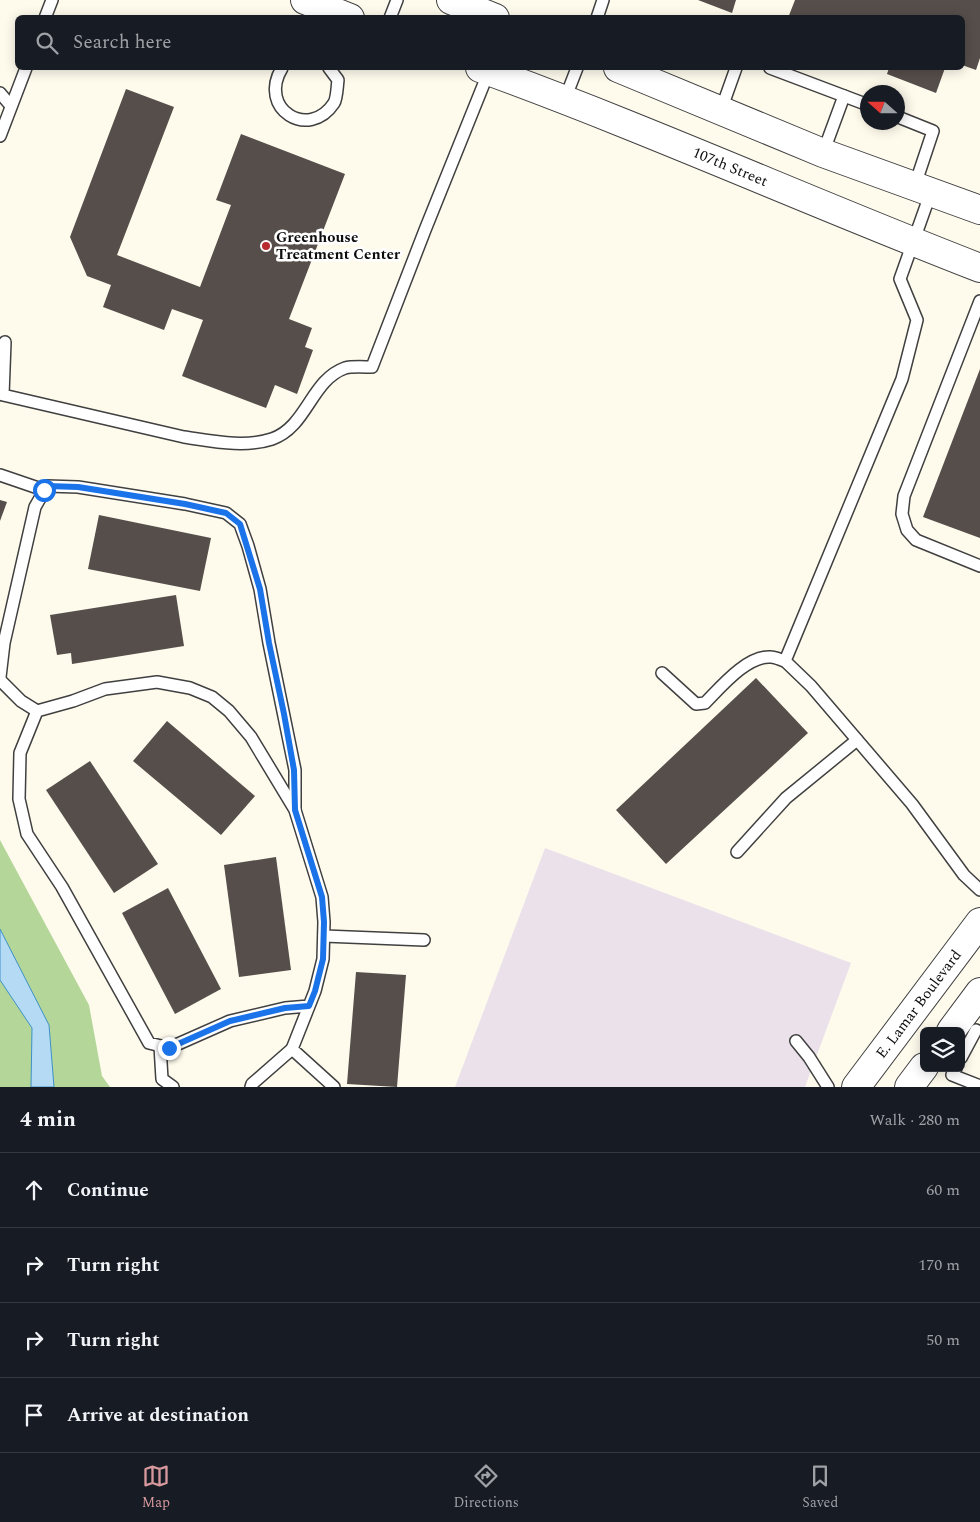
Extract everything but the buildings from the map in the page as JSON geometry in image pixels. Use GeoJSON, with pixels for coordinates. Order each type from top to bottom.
{"type":"FeatureCollection","features":[{"type":"Feature","properties":{"kind":"street"},"geometry":{"type":"LineString","coordinates":[[451,0],[488,15]]}},
{"type":"Feature","properties":{"kind":"street","name":"107th Street"},"geometry":{"type":"LineString","coordinates":[[488,70],[565,99],[980,268]]}},
{"type":"Feature","properties":{"kind":"street"},"geometry":{"type":"LineString","coordinates":[[631,70],[823,153],[980,210]]}},
{"type":"Feature","properties":{"kind":"street","name":"E. Lamar Boulevard"},"geometry":{"type":"LineString","coordinates":[[856,1087],[980,922]]}},
{"type":"Feature","properties":{"kind":"street"},"geometry":{"type":"LineString","coordinates":[[967,1028],[980,992]]}},
{"type":"Feature","properties":{"kind":"street"},"geometry":{"type":"LineString","coordinates":[[909,1087],[920,1072]]}},
{"type":"Feature","properties":{"kind":"lane"},"geometry":{"type":"LineString","coordinates":[[46,15],[52,0]]}},
{"type":"Feature","properties":{"kind":"lane"},"geometry":{"type":"LineString","coordinates":[[391,15],[396,0]]}},
{"type":"Feature","properties":{"kind":"lane"},"geometry":{"type":"LineString","coordinates":[[597,15],[603,0]]}},
{"type":"Feature","properties":{"kind":"lane"},"geometry":{"type":"LineString","coordinates":[[0,136],[25,70]]}},
{"type":"Feature","properties":{"kind":"lane"},"geometry":{"type":"LineString","coordinates":[[281,70],[275,87],[277,102],[289,116],[304,120],[322,117],[335,102],[338,80],[330,70]]}},
{"type":"Feature","properties":{"kind":"lane"},"geometry":{"type":"LineString","coordinates":[[5,342],[3,394],[184,437],[214,442],[247,444],[273,438],[291,426],[302,415],[319,388],[330,378],[345,368],[372,367],[485,70]]}},
{"type":"Feature","properties":{"kind":"lane"},"geometry":{"type":"LineString","coordinates":[[565,99],[576,70]]}},
{"type":"Feature","properties":{"kind":"lane"},"geometry":{"type":"LineString","coordinates":[[721,110],[735,70]]}},
{"type":"Feature","properties":{"kind":"lane"},"geometry":{"type":"LineString","coordinates":[[775,70],[860,102]]}},
{"type":"Feature","properties":{"kind":"lane"},"geometry":{"type":"LineString","coordinates":[[0,93],[11,106]]}},
{"type":"Feature","properties":{"kind":"lane"},"geometry":{"type":"LineString","coordinates":[[823,153],[844,96]]}},
{"type":"Feature","properties":{"kind":"lane"},"geometry":{"type":"LineString","coordinates":[[786,661],[902,379],[917,320],[900,279],[913,242],[933,131],[905,120]]}},
{"type":"Feature","properties":{"kind":"lane"},"geometry":{"type":"LineString","coordinates":[[980,301],[904,496],[902,514],[907,530],[916,540],[980,566]]}},
{"type":"Feature","properties":{"kind":"lane"},"geometry":{"type":"LineString","coordinates":[[0,475],[44,490]]}},
{"type":"Feature","properties":{"kind":"lane"},"geometry":{"type":"LineString","coordinates":[[251,1087],[252,1084],[292,1050],[315,991],[323,959],[322,897],[295,810],[251,737],[230,710],[212,697],[190,688],[157,682],[105,689],[73,701],[37,711],[21,702],[0,678],[4,643],[35,507],[47,486],[78,487],[185,504],[226,513],[240,524],[260,589],[294,770],[295,810]]}},
{"type":"Feature","properties":{"kind":"lane"},"geometry":{"type":"LineString","coordinates":[[662,673],[696,704],[705,704],[741,668],[761,657],[772,657],[786,661],[811,686],[912,804],[964,875],[980,890]]}},
{"type":"Feature","properties":{"kind":"lane"},"geometry":{"type":"LineString","coordinates":[[37,711],[20,753],[19,799],[27,834],[62,887],[149,1043],[169,1048],[230,1021],[285,1008],[309,1006]]}},
{"type":"Feature","properties":{"kind":"lane"},"geometry":{"type":"LineString","coordinates":[[737,852],[786,798],[857,740]]}},
{"type":"Feature","properties":{"kind":"lane"},"geometry":{"type":"LineString","coordinates":[[324,936],[424,940]]}},
{"type":"Feature","properties":{"kind":"lane"},"geometry":{"type":"LineString","coordinates":[[796,1041],[809,1057],[828,1087]]}},
{"type":"Feature","properties":{"kind":"lane"},"geometry":{"type":"LineString","coordinates":[[160,1046],[162,1079],[173,1087]]}},
{"type":"Feature","properties":{"kind":"lane"},"geometry":{"type":"LineString","coordinates":[[292,1050],[334,1087]]}},
{"type":"Feature","properties":{"kind":"lane"},"geometry":{"type":"LineString","coordinates":[[954,1072],[952,1075],[980,1086]]}},
{"type":"Feature","properties":{"kind":"shaded area"},"geometry":{"type":"Polygon","coordinates":[[[545,848],[851,963],[805,1087],[455,1087],[545,848]]]}},
{"type":"Feature","properties":{"kind":"green space"},"geometry":{"type":"Polygon","coordinates":[[[0,840],[89,1005],[102,1076],[110,1087],[0,1087],[0,840]]]}},
{"type":"Feature","properties":{"kind":"water"},"geometry":{"type":"Polygon","coordinates":[[[0,929],[49,1025],[54,1087],[31,1087],[32,1028],[0,980],[0,929]]]}},
{"type":"Feature","properties":{"kind":"place","name":"Greenhouse Treatment Center"},"geometry":{"type":"Point","coordinates":[266,246]}},
{"type":"Feature","properties":{"kind":"route"},"geometry":{"type":"LineString","coordinates":[[44,490],[47,486],[78,487],[185,504],[226,513],[240,524],[260,589],[294,770],[295,810],[322,897],[324,922],[323,959],[309,1006],[285,1008],[230,1021],[169,1048]]}}]}
